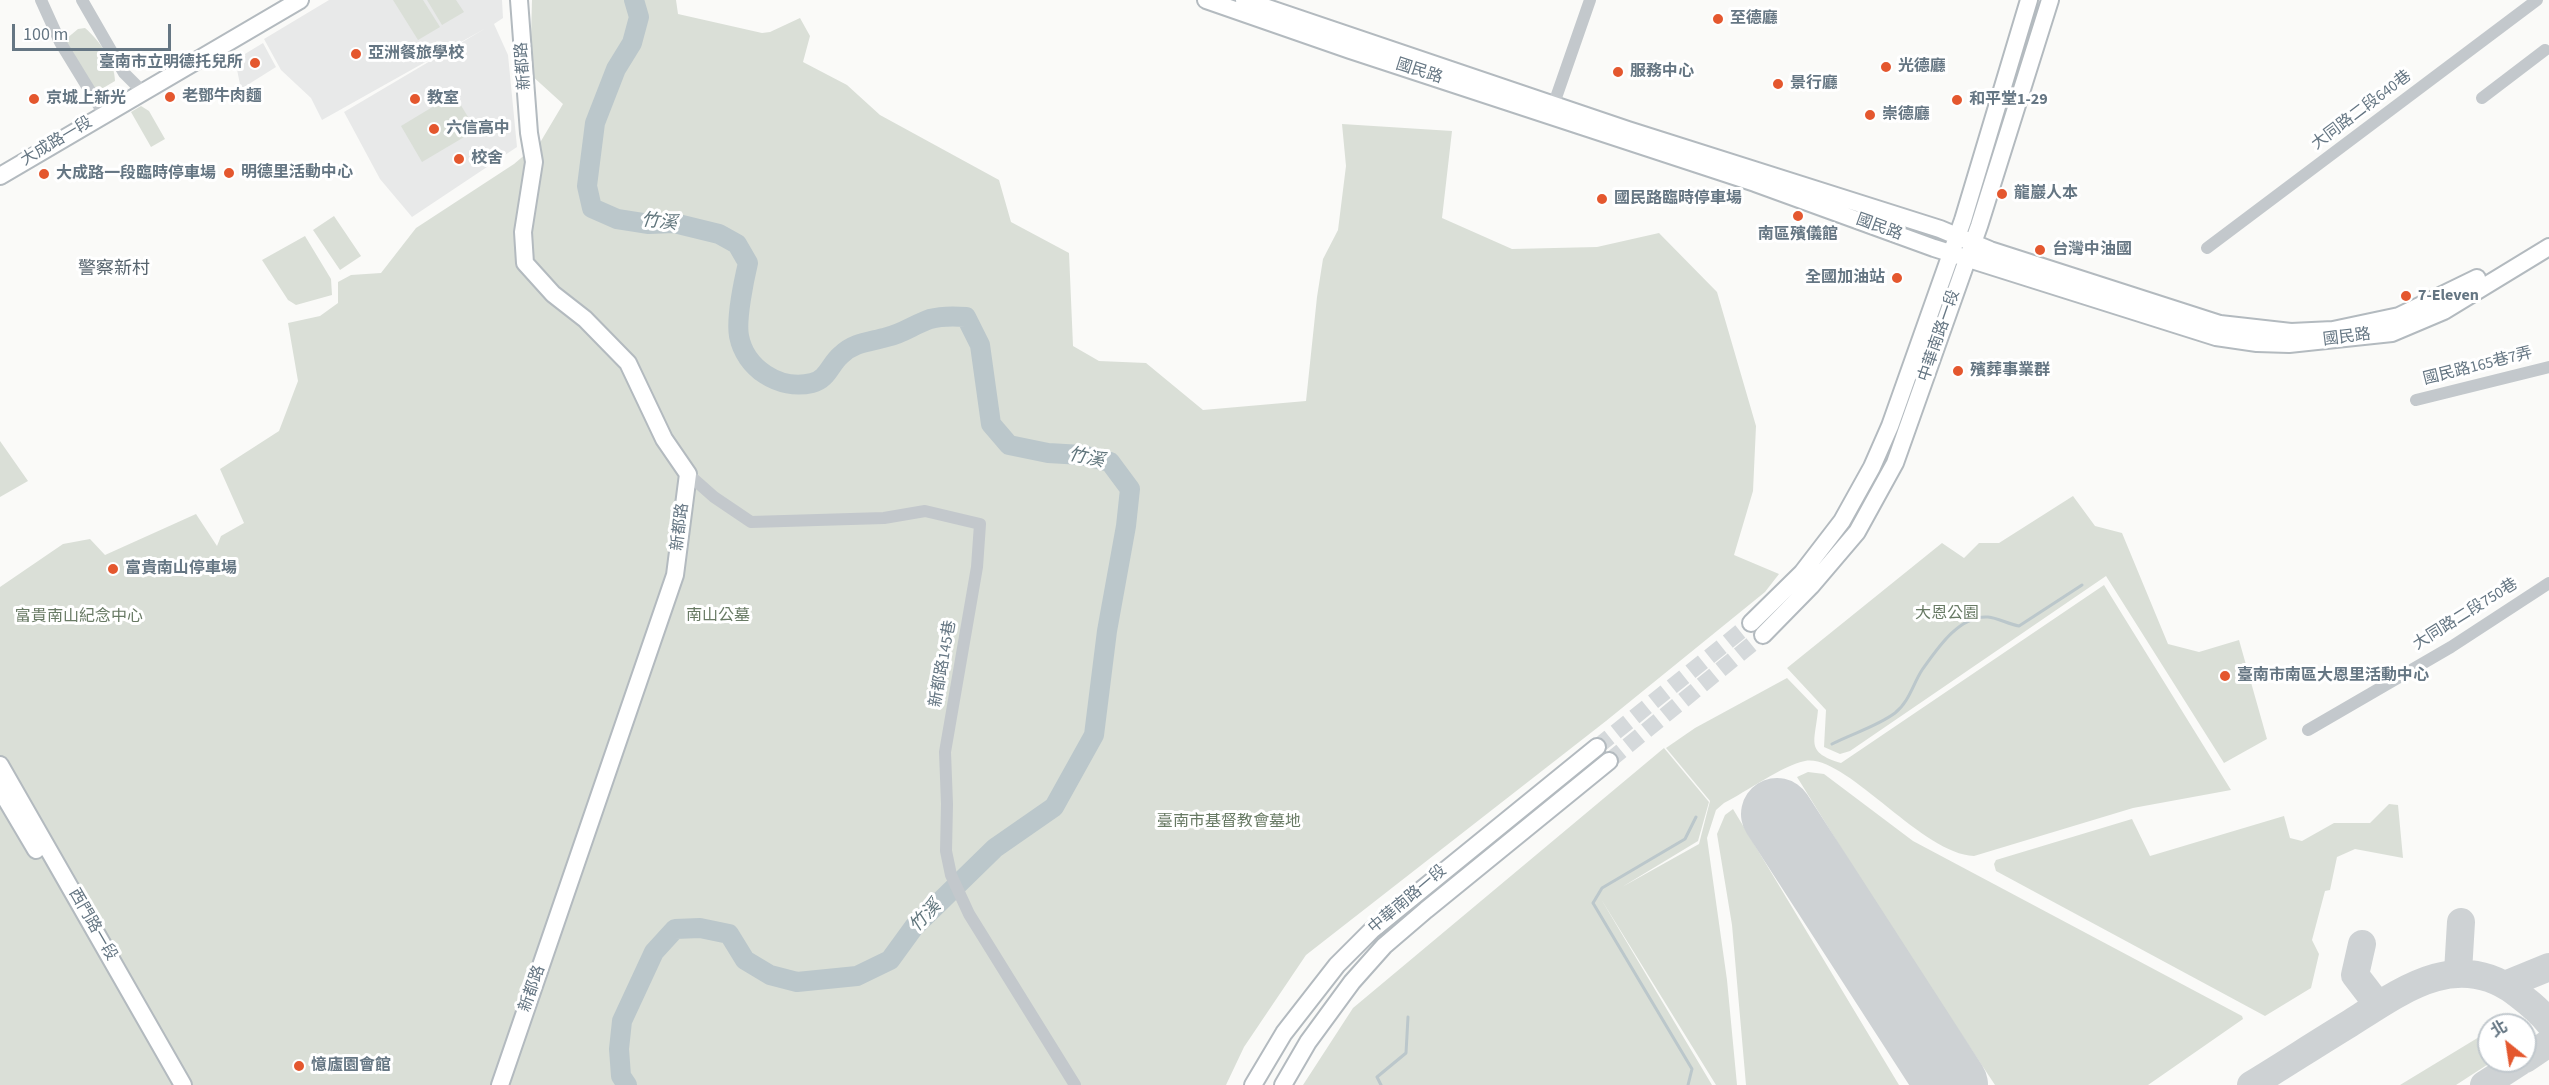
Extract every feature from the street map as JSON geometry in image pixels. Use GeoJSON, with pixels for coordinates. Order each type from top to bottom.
{"type":"FeatureCollection","features":[{"type":"Feature","properties":{"kind":"street"},"geometry":{"type":"LineString","coordinates":[[41,0],[60,42],[104,114]]}},
{"type":"Feature","properties":{"kind":"street"},"geometry":{"type":"LineString","coordinates":[[82,0],[124,73],[143,92]]}},
{"type":"Feature","properties":{"kind":"street","name":"大成路一段"},"geometry":{"type":"LineString","coordinates":[[0,176],[300,0]]}},
{"type":"Feature","properties":{"kind":"street","name":"新都路"},"geometry":{"type":"LineString","coordinates":[[500,1085],[675,575],[688,474],[664,439],[628,363],[585,319],[553,294],[525,263],[523,232],[534,162],[529,133],[519,0]]}},
{"type":"Feature","properties":{"kind":"street","name":"國民路"},"geometry":{"type":"LineString","coordinates":[[1206,0],[1350,50],[1940,229],[1961,247],[2216,337],[2257,343],[2289,344],[2402,330],[2444,311],[2549,247]]}},
{"type":"Feature","properties":{"kind":"street","name":"國民路"},"geometry":{"type":"LineString","coordinates":[[1244,0],[1552,110]]}},
{"type":"Feature","properties":{"kind":"street"},"geometry":{"type":"LineString","coordinates":[[1552,110],[1590,0]]}},
{"type":"Feature","properties":{"kind":"street","name":"中華南路一段"},"geometry":{"type":"LineString","coordinates":[[1763,635],[1811,586],[1850,541],[1868,513],[1894,463],[1914,413],[2029,0]]}},
{"type":"Feature","properties":{"kind":"street","name":"中華南路一段"},"geometry":{"type":"LineString","coordinates":[[1751,623],[1802,573],[1842,521],[1872,467],[1961,247],[2050,0]]}},
{"type":"Feature","properties":{"kind":"street","name":"大同路二段640巷"},"geometry":{"type":"LineString","coordinates":[[2207,248],[2537,0]]}},
{"type":"Feature","properties":{"kind":"street"},"geometry":{"type":"LineString","coordinates":[[2482,98],[2545,50]]}},
{"type":"Feature","properties":{"kind":"street","name":"國民路"},"geometry":{"type":"LineString","coordinates":[[1961,247],[2220,324],[2290,332],[2333,330],[2410,312],[2463,287],[2549,233]]}},
{"type":"Feature","properties":{"kind":"street","name":"國民路165巷7弄"},"geometry":{"type":"LineString","coordinates":[[2416,400],[2549,367]]}},
{"type":"Feature","properties":{"kind":"street","name":"新都路145巷"},"geometry":{"type":"LineString","coordinates":[[688,474],[714,497],[751,522],[884,518],[925,511],[980,524],[977,567],[945,752],[946,850],[951,875],[969,914],[1075,1085]]}},
{"type":"Feature","properties":{"kind":"street","name":"大同路二段750巷"},"geometry":{"type":"LineString","coordinates":[[2308,730],[2451,646],[2549,583]]}},
{"type":"Feature","properties":{"kind":"street","name":"中華南路一段"},"geometry":{"type":"LineString","coordinates":[[1253,1085],[1284,1033],[1337,965],[1372,930],[1597,747]]}},
{"type":"Feature","properties":{"kind":"street","name":"中華南路一段"},"geometry":{"type":"LineString","coordinates":[[1283,1085],[1321,1025],[1352,982],[1384,946],[1610,761]]}},
{"type":"Feature","properties":{"kind":"street","name":"西門路一段"},"geometry":{"type":"LineString","coordinates":[[0,765],[183,1085]]}},
{"type":"Feature","properties":{"kind":"street","name":"西門路一段"},"geometry":{"type":"LineString","coordinates":[[0,789],[172,1085]]}},
{"type":"Feature","properties":{"kind":"shaded area"},"geometry":{"type":"Polygon","coordinates":[[[329,0],[502,0],[503,18],[494,24],[508,55],[517,147],[412,217],[380,179],[344,112],[486,28],[322,120],[311,98],[281,70],[264,39],[329,0]]]}},
{"type":"Feature","properties":{"kind":"shaded area","name":"臺南市立明德托兒所"},"geometry":{"type":"Polygon","coordinates":[[[263,43],[276,67],[241,89],[235,60],[263,43]]]}},
{"type":"Feature","properties":{"kind":"green space"},"geometry":{"type":"Polygon","coordinates":[[[393,0],[423,0],[440,27],[418,40],[393,0]]]}},
{"type":"Feature","properties":{"kind":"green space"},"geometry":{"type":"Polygon","coordinates":[[[427,0],[456,0],[464,12],[442,25],[427,0]]]}},
{"type":"Feature","properties":{"kind":"green space","name":"南山公墓"},"geometry":{"type":"Polygon","coordinates":[[[532,0],[676,0],[678,14],[762,33],[770,32],[800,18],[810,36],[803,62],[847,85],[880,115],[999,180],[1011,222],[1069,253],[1073,346],[1099,361],[1146,363],[1203,410],[1306,401],[1323,259],[1338,230],[1346,166],[1342,124],[1452,131],[1442,218],[1512,249],[1597,247],[1659,233],[1717,292],[1756,426],[1753,491],[1734,555],[1779,574],[1765,592],[1606,721],[1306,955],[1244,1047],[1226,1085],[0,1085],[0,587],[63,544],[90,539],[105,555],[196,514],[217,546],[221,536],[244,523],[220,469],[279,431],[298,381],[288,323],[320,316],[338,303],[338,282],[351,275],[381,273],[416,228],[514,164],[541,141],[563,104],[530,74],[532,0]]]}},
{"type":"Feature","properties":{"kind":"green space"},"geometry":{"type":"Polygon","coordinates":[[[85,28],[105,52],[114,74],[115,81],[98,91],[90,85],[67,46],[66,39],[78,29],[85,28]]]}},
{"type":"Feature","properties":{"kind":"green space"},"geometry":{"type":"Polygon","coordinates":[[[454,94],[476,130],[422,162],[401,126],[454,94]]]}},
{"type":"Feature","properties":{"kind":"green space"},"geometry":{"type":"Polygon","coordinates":[[[141,106],[149,111],[165,139],[151,147],[131,112],[141,106]]]}},
{"type":"Feature","properties":{"kind":"green space"},"geometry":{"type":"Polygon","coordinates":[[[334,216],[361,256],[340,270],[313,230],[334,216]]]}},
{"type":"Feature","properties":{"kind":"green space"},"geometry":{"type":"Polygon","coordinates":[[[305,236],[331,279],[332,295],[296,305],[288,300],[262,260],[305,236]]]}},
{"type":"Feature","properties":{"kind":"green space"},"geometry":{"type":"Polygon","coordinates":[[[0,441],[28,481],[0,497],[0,441]]]}},
{"type":"Feature","properties":{"kind":"green space","name":"大恩公園"},"geometry":{"type":"Polygon","coordinates":[[[2073,496],[2095,526],[2122,533],[2168,644],[2199,652],[2239,640],[2267,739],[2224,763],[2106,576],[1850,751],[1840,754],[1824,747],[1826,710],[1787,668],[1942,543],[1964,558],[1979,543],[1999,543],[2073,496]]]}},
{"type":"Feature","properties":{"kind":"green space"},"geometry":{"type":"Polygon","coordinates":[[[2104,585],[2231,790],[2133,808],[1974,856],[1953,851],[1931,839],[1841,772],[1822,763],[1805,761],[1776,773],[1724,803],[1716,810],[1707,838],[1727,980],[1737,1085],[1716,1085],[1601,899],[1712,1085],[1303,1085],[1353,1008],[1664,748],[1709,802],[1698,841],[1622,887],[1699,844],[1710,801],[1666,748],[1695,728],[1787,678],[1818,710],[1814,738],[1817,750],[1822,755],[1841,763],[2104,585]]]}},
{"type":"Feature","properties":{"kind":"green space"},"geometry":{"type":"Polygon","coordinates":[[[1808,772],[1824,774],[1913,841],[2242,1016],[2243,1019],[2148,1085],[1995,1085],[1889,925],[1797,777],[1808,772]]]}},
{"type":"Feature","properties":{"kind":"green space"},"geometry":{"type":"Polygon","coordinates":[[[2389,804],[2398,805],[2403,858],[2355,849],[2337,857],[2330,890],[2325,891],[2312,940],[2319,954],[2311,988],[2265,1016],[1996,871],[1994,864],[1996,860],[2132,819],[2150,856],[2284,816],[2290,838],[2302,841],[2334,823],[2370,823],[2389,804]]]}},
{"type":"Feature","properties":{"kind":"green space"},"geometry":{"type":"Polygon","coordinates":[[[1733,809],[1899,1085],[1746,1085],[1732,925],[1717,834],[1725,815],[1733,809]]]}},
{"type":"Feature","properties":{"kind":"green space"},"geometry":{"type":"Polygon","coordinates":[[[2477,1038],[2477,1071],[2456,1085],[2400,1085],[2477,1038]]]}},
{"type":"Feature","properties":{"kind":"waterway","name":"竹溪"},"geometry":{"type":"LineString","coordinates":[[627,1085],[621,1076],[619,1049],[622,1021],[654,952],[675,929],[700,928],[729,934],[745,960],[770,975],[797,982],[857,976],[890,960],[914,927],[995,848],[1054,807],[1094,735],[1107,631],[1126,526],[1130,489],[1110,462],[1082,455],[1048,453],[1009,445],[991,424],[980,345],[966,317],[930,319],[893,336],[857,345],[841,355],[825,375],[817,381],[800,385],[788,384],[776,380],[756,367],[743,348],[739,336],[739,320],[748,263],[737,244],[719,234],[674,223],[649,224],[617,219],[592,208],[587,186],[595,123],[616,69],[632,43],[639,17],[634,0]]}},
{"type":"Feature","properties":{"kind":"waterway"},"geometry":{"type":"LineString","coordinates":[[1832,744],[1880,722],[1900,709],[1928,662],[1958,627],[1968,621],[1988,617],[2019,626],[2082,585]]}},
{"type":"Feature","properties":{"kind":"waterway"},"geometry":{"type":"LineString","coordinates":[[1688,1085],[1692,1069],[1593,903],[1602,888],[1685,839],[1696,817]]}},
{"type":"Feature","properties":{"kind":"waterway"},"geometry":{"type":"LineString","coordinates":[[1381,1085],[1377,1077],[1406,1053],[1408,1017]]}},
{"type":"Feature","properties":{"kind":"taxiway"},"geometry":{"type":"LineString","coordinates":[[2458,972],[2461,922]]}},
{"type":"Feature","properties":{"kind":"taxiway"},"geometry":{"type":"LineString","coordinates":[[2362,944],[2355,975],[2378,1005]]}},
{"type":"Feature","properties":{"kind":"taxiway"},"geometry":{"type":"LineString","coordinates":[[2505,985],[2549,967]]}},
{"type":"Feature","properties":{"kind":"taxiway"},"geometry":{"type":"LineString","coordinates":[[2251,1085],[2389,999],[2429,979],[2471,974],[2493,980],[2515,992],[2549,1023]]}},
{"type":"Feature","properties":{"kind":"taxiway"},"geometry":{"type":"LineString","coordinates":[[2537,1051],[2549,1043]]}},
{"type":"Feature","properties":{"kind":"taxiway"},"geometry":{"type":"LineString","coordinates":[[2484,1085],[2502,1073]]}},
{"type":"Feature","properties":{"kind":"runway"},"geometry":{"type":"LineString","coordinates":[[1777,814],[1952,1085]]}},
{"type":"Feature","properties":{"kind":"tunnel"},"geometry":{"type":"LineString","coordinates":[[1597,747],[1751,623]]}},
{"type":"Feature","properties":{"kind":"tunnel"},"geometry":{"type":"LineString","coordinates":[[1609,761],[1763,635]]}},
{"type":"Feature","properties":{"kind":"place","name":"至德廳"},"geometry":{"type":"Point","coordinates":[1718,19]}},
{"type":"Feature","properties":{"kind":"place","name":"亞洲餐旅學校"},"geometry":{"type":"Point","coordinates":[356,54]}},
{"type":"Feature","properties":{"kind":"place","name":"臺南市立明德托兒所"},"geometry":{"type":"Point","coordinates":[255,63]}},
{"type":"Feature","properties":{"kind":"place","name":"光德廳"},"geometry":{"type":"Point","coordinates":[1886,67]}},
{"type":"Feature","properties":{"kind":"place","name":"服務中心"},"geometry":{"type":"Point","coordinates":[1618,72]}},
{"type":"Feature","properties":{"kind":"place","name":"景行廳"},"geometry":{"type":"Point","coordinates":[1778,84]}},
{"type":"Feature","properties":{"kind":"place","name":"老鄧牛肉麵"},"geometry":{"type":"Point","coordinates":[170,97]}},
{"type":"Feature","properties":{"kind":"place","name":"京城上新光"},"geometry":{"type":"Point","coordinates":[34,99]}},
{"type":"Feature","properties":{"kind":"place","name":"教室"},"geometry":{"type":"Point","coordinates":[415,99]}},
{"type":"Feature","properties":{"kind":"place","name":"和平堂1-29"},"geometry":{"type":"Point","coordinates":[1957,100]}},
{"type":"Feature","properties":{"kind":"place","name":"崇德廳"},"geometry":{"type":"Point","coordinates":[1870,115]}},
{"type":"Feature","properties":{"kind":"place","name":"六信高中"},"geometry":{"type":"Point","coordinates":[434,129]}},
{"type":"Feature","properties":{"kind":"place","name":"校舍"},"geometry":{"type":"Point","coordinates":[459,159]}},
{"type":"Feature","properties":{"kind":"place","name":"明德里活動中心"},"geometry":{"type":"Point","coordinates":[229,173]}},
{"type":"Feature","properties":{"kind":"place","name":"大成路一段臨時停車場"},"geometry":{"type":"Point","coordinates":[44,174]}},
{"type":"Feature","properties":{"kind":"place","name":"龍巖人本"},"geometry":{"type":"Point","coordinates":[2002,194]}},
{"type":"Feature","properties":{"kind":"place","name":"國民路臨時停車場"},"geometry":{"type":"Point","coordinates":[1602,199]}},
{"type":"Feature","properties":{"kind":"place","name":"南區殯儀館"},"geometry":{"type":"Point","coordinates":[1798,216]}},
{"type":"Feature","properties":{"kind":"place","name":"台灣中油國"},"geometry":{"type":"Point","coordinates":[2040,250]}},
{"type":"Feature","properties":{"kind":"place","name":"全國加油站"},"geometry":{"type":"Point","coordinates":[1897,278]}},
{"type":"Feature","properties":{"kind":"place","name":"7-Eleven"},"geometry":{"type":"Point","coordinates":[2406,296]}},
{"type":"Feature","properties":{"kind":"place","name":"殯葬事業群"},"geometry":{"type":"Point","coordinates":[1958,371]}},
{"type":"Feature","properties":{"kind":"place","name":"富貴南山停車場"},"geometry":{"type":"Point","coordinates":[113,569]}},
{"type":"Feature","properties":{"kind":"place","name":"臺南市南區大恩里活動中心"},"geometry":{"type":"Point","coordinates":[2225,676]}},
{"type":"Feature","properties":{"kind":"place","name":"憶廬園會館"},"geometry":{"type":"Point","coordinates":[299,1066]}},
{"type":"Feature","properties":{"kind":"district","name":"警察新村"},"geometry":{"type":"Point","coordinates":[114,270]}},
{"type":"Feature","properties":{"kind":"park label","name":"富貴南山紀念中心"},"geometry":{"type":"Point","coordinates":[79,617]}},
{"type":"Feature","properties":{"kind":"park label","name":"臺南市基督教會墓地"},"geometry":{"type":"Point","coordinates":[1229,822]}}]}
